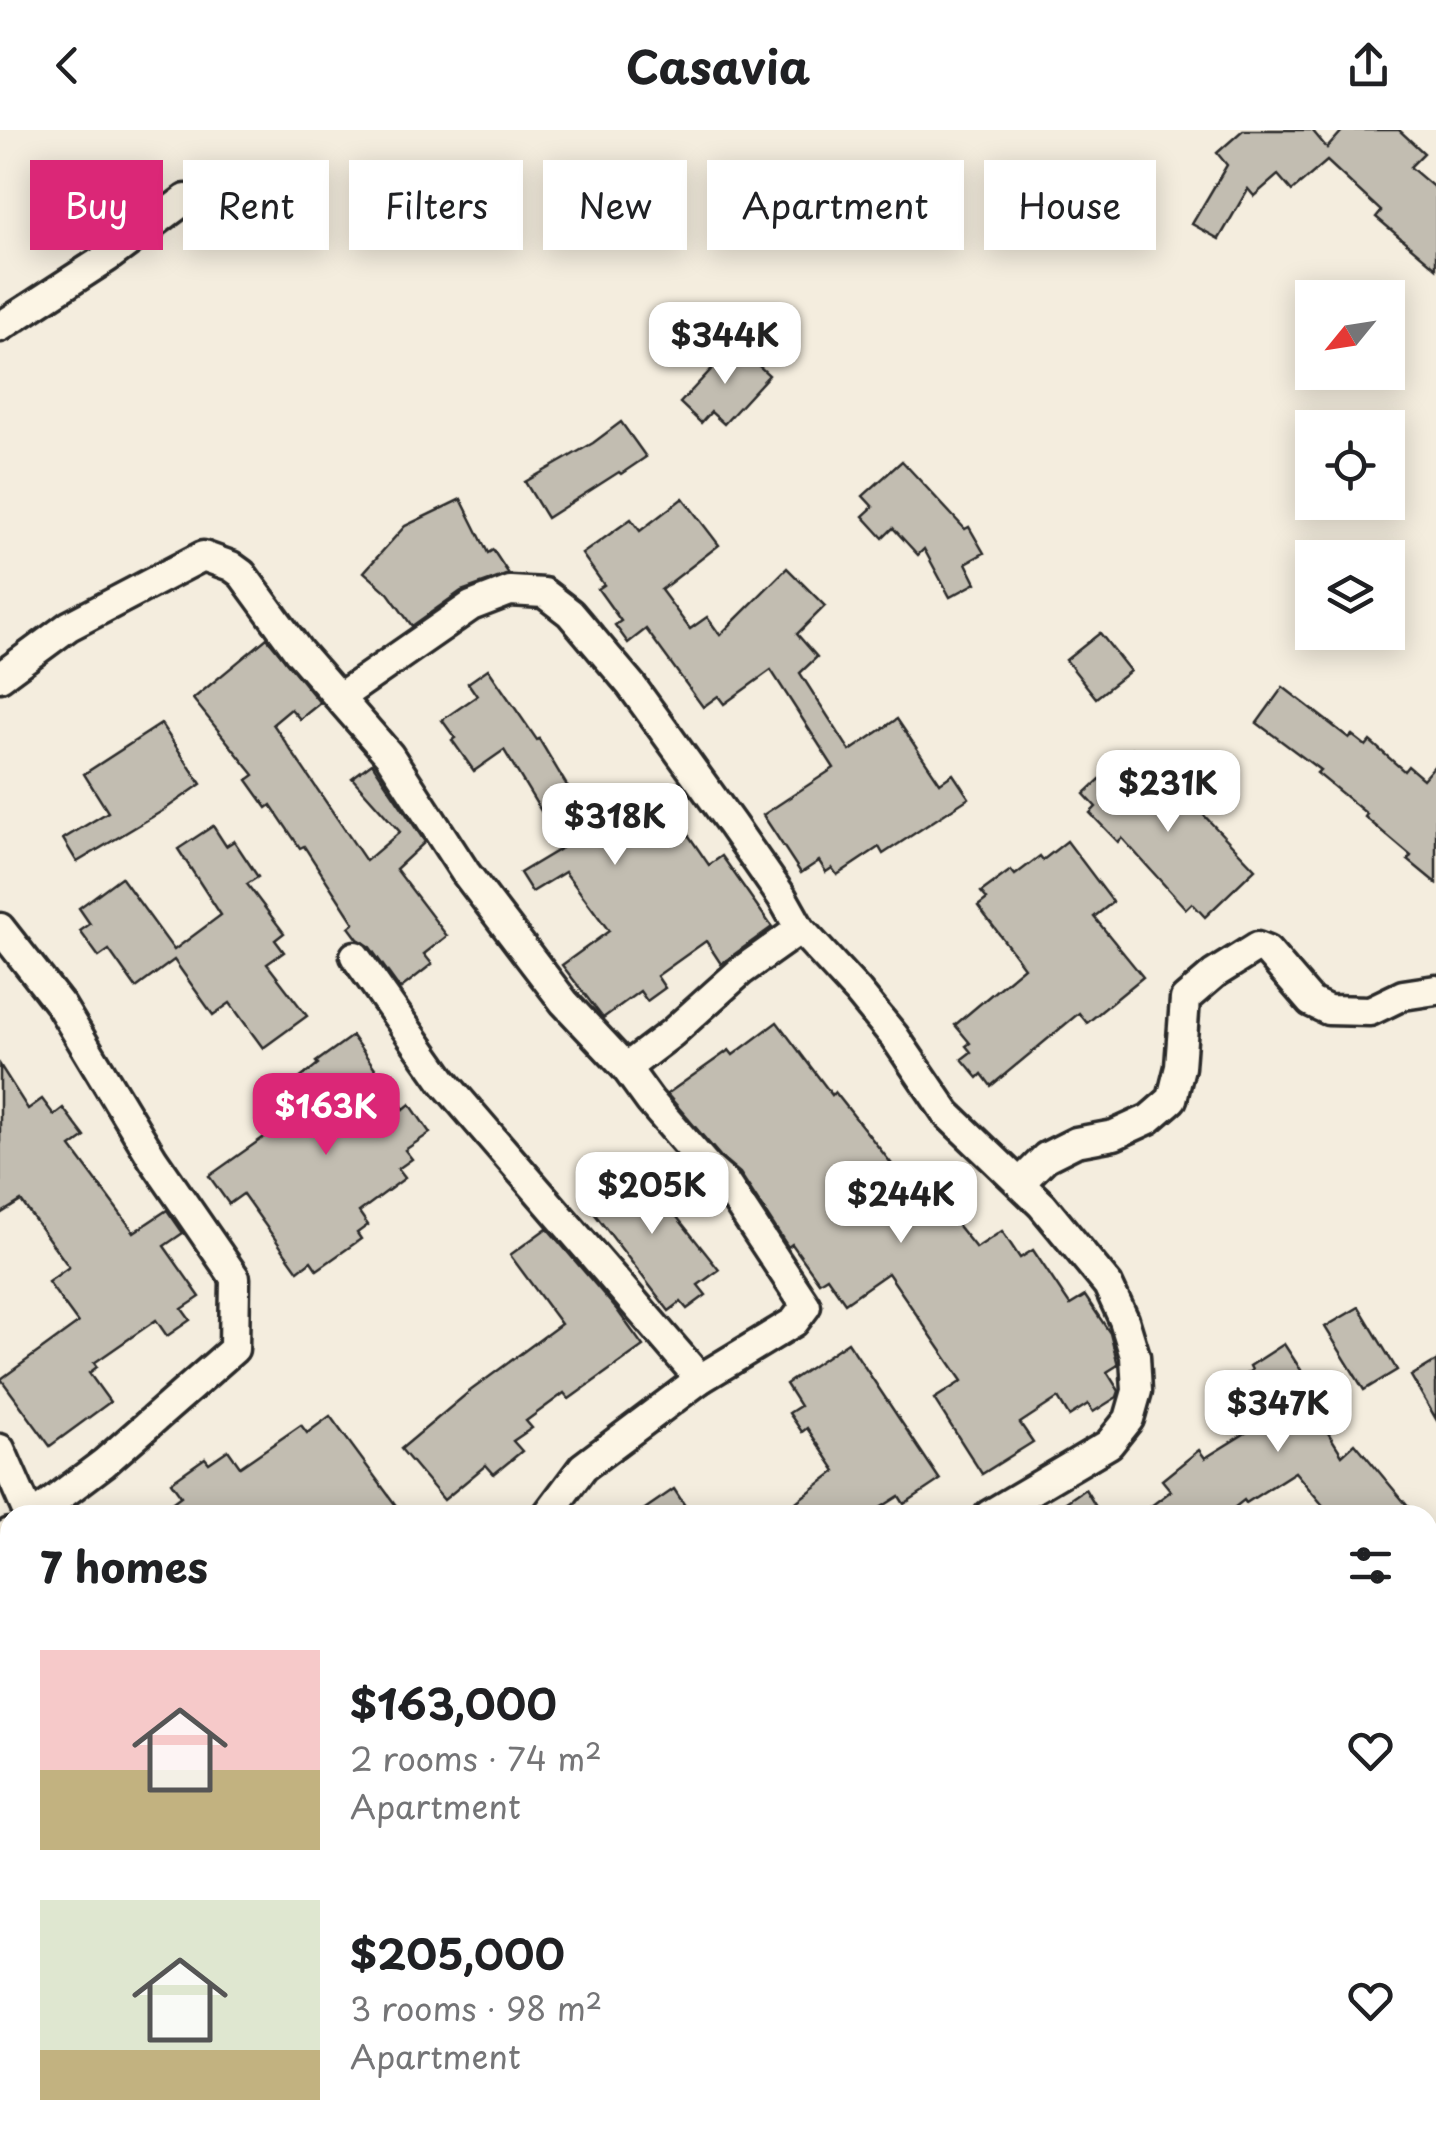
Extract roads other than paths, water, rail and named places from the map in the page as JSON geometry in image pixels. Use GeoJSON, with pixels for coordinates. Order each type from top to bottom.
{"type":"FeatureCollection","features":[{"type":"Feature","properties":{"kind":"street"},"geometry":{"type":"LineString","coordinates":[[0,327],[108,258],[183,200]]}},
{"type":"Feature","properties":{"kind":"street"},"geometry":{"type":"LineString","coordinates":[[0,677],[69,626],[203,556],[231,566],[242,574],[299,652],[390,755],[465,872],[564,1002],[725,1183],[806,1306],[794,1322],[700,1379],[583,1468],[555,1505]]}},
{"type":"Feature","properties":{"kind":"street"},"geometry":{"type":"LineString","coordinates":[[340,697],[471,606],[510,591],[544,592],[570,613],[631,685],[782,896],[800,929],[894,1036],[947,1114],[1042,1204],[1108,1285],[1135,1356],[1137,1391],[1129,1419],[1109,1444],[1006,1505]]}},
{"type":"Feature","properties":{"kind":"street"},"geometry":{"type":"LineString","coordinates":[[0,928],[61,1006],[153,1159],[235,1278],[234,1349],[104,1463],[46,1505]]}},
{"type":"Feature","properties":{"kind":"street"},"geometry":{"type":"LineString","coordinates":[[626,1068],[672,1033],[741,970],[800,929]]}},
{"type":"Feature","properties":{"kind":"street"},"geometry":{"type":"LineString","coordinates":[[1020,1183],[1046,1157],[1076,1142],[1114,1135],[1149,1119],[1172,1099],[1180,1067],[1186,999],[1214,974],[1257,947],[1266,950],[1310,1002],[1328,1010],[1370,1011],[1403,995],[1436,990]]}},
{"type":"Feature","properties":{"kind":"street"},"geometry":{"type":"LineString","coordinates":[[356,956],[443,1081],[700,1379]]}},
{"type":"Feature","properties":{"kind":"street"},"geometry":{"type":"LineString","coordinates":[[0,1449],[27,1505]]}}]}
